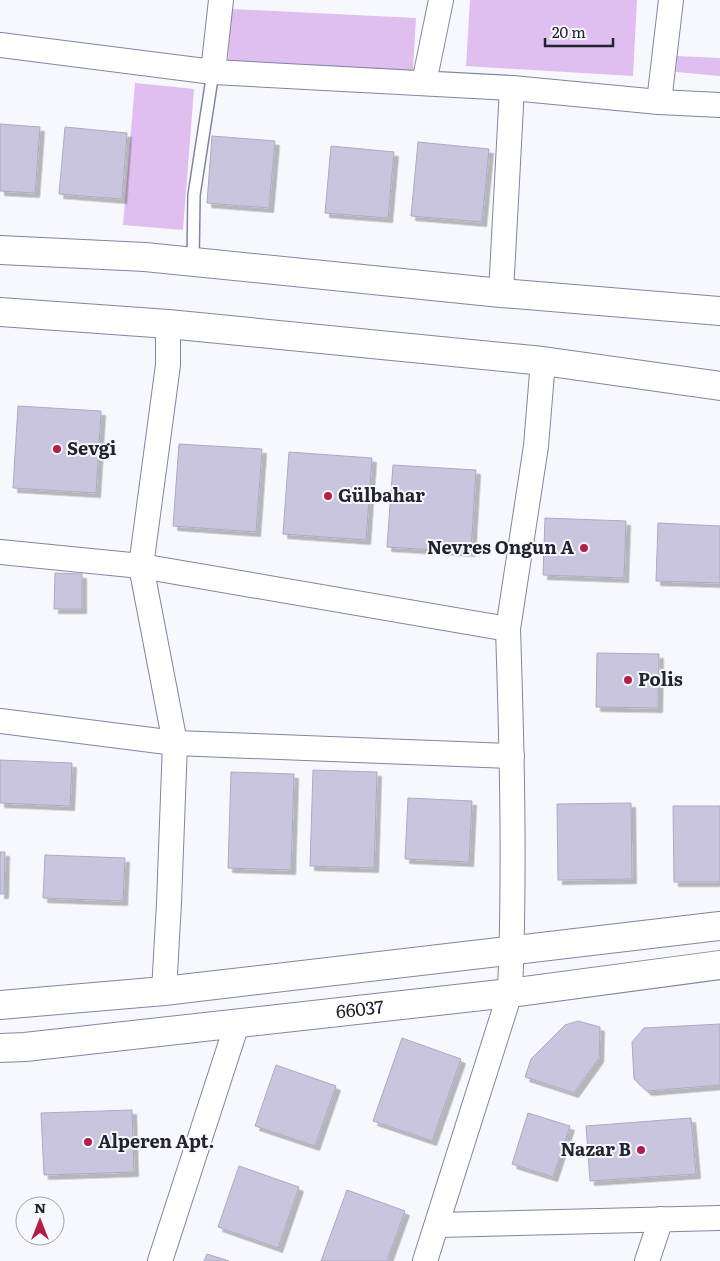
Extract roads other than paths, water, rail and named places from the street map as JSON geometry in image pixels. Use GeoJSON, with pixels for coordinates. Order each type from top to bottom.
{"type":"FeatureCollection","features":[{"type":"Feature","properties":{"kind":"street"},"geometry":{"type":"LineString","coordinates":[[212,72],[221,0]]}},
{"type":"Feature","properties":{"kind":"street"},"geometry":{"type":"LineString","coordinates":[[424,83],[440,0]]}},
{"type":"Feature","properties":{"kind":"street"},"geometry":{"type":"LineString","coordinates":[[658,102],[671,0]]}},
{"type":"Feature","properties":{"kind":"street"},"geometry":{"type":"LineString","coordinates":[[0,45],[212,72],[512,88],[658,102],[720,105]]}},
{"type":"Feature","properties":{"kind":"street"},"geometry":{"type":"LineString","coordinates":[[502,293],[512,88]]}},
{"type":"Feature","properties":{"kind":"street"},"geometry":{"type":"LineString","coordinates":[[0,250],[145,257],[502,293],[720,311]]}},
{"type":"Feature","properties":{"kind":"street"},"geometry":{"type":"LineString","coordinates":[[0,312],[168,324],[543,361],[720,386]]}},
{"type":"Feature","properties":{"kind":"street"},"geometry":{"type":"LineString","coordinates":[[164,991],[175,743],[141,566],[168,365],[168,324]]}},
{"type":"Feature","properties":{"kind":"street"},"geometry":{"type":"LineString","coordinates":[[425,1261],[438,1225],[510,993],[512,950],[512,756],[508,630],[536,446],[543,361]]}},
{"type":"Feature","properties":{"kind":"street"},"geometry":{"type":"LineString","coordinates":[[0,552],[141,566],[508,630]]}},
{"type":"Feature","properties":{"kind":"street"},"geometry":{"type":"LineString","coordinates":[[0,721],[175,743],[512,756]]}},
{"type":"Feature","properties":{"kind":"street"},"geometry":{"type":"LineString","coordinates":[[0,1005],[164,991],[720,926]]}},
{"type":"Feature","properties":{"kind":"street","name":"66037"},"geometry":{"type":"LineString","coordinates":[[0,1048],[25,1047],[510,993],[720,965]]}},
{"type":"Feature","properties":{"kind":"street"},"geometry":{"type":"LineString","coordinates":[[160,1261],[237,1024]]}},
{"type":"Feature","properties":{"kind":"street"},"geometry":{"type":"LineString","coordinates":[[438,1225],[720,1218]]}},
{"type":"Feature","properties":{"kind":"street"},"geometry":{"type":"LineString","coordinates":[[646,1261],[661,1219]]}},
{"type":"Feature","properties":{"kind":"lane"},"geometry":{"type":"LineString","coordinates":[[193,262],[194,195],[212,72]]}},
{"type":"Feature","properties":{"kind":"place","name":"Sevgi"},"geometry":{"type":"Point","coordinates":[57,449]}},
{"type":"Feature","properties":{"kind":"place","name":"Gülbahar"},"geometry":{"type":"Point","coordinates":[328,496]}},
{"type":"Feature","properties":{"kind":"place","name":"Nevres Ongun A"},"geometry":{"type":"Point","coordinates":[584,548]}},
{"type":"Feature","properties":{"kind":"place","name":"Polis"},"geometry":{"type":"Point","coordinates":[628,680]}},
{"type":"Feature","properties":{"kind":"place","name":"Alperen Apt."},"geometry":{"type":"Point","coordinates":[88,1142]}},
{"type":"Feature","properties":{"kind":"place","name":"Nazar B"},"geometry":{"type":"Point","coordinates":[641,1150]}}]}
